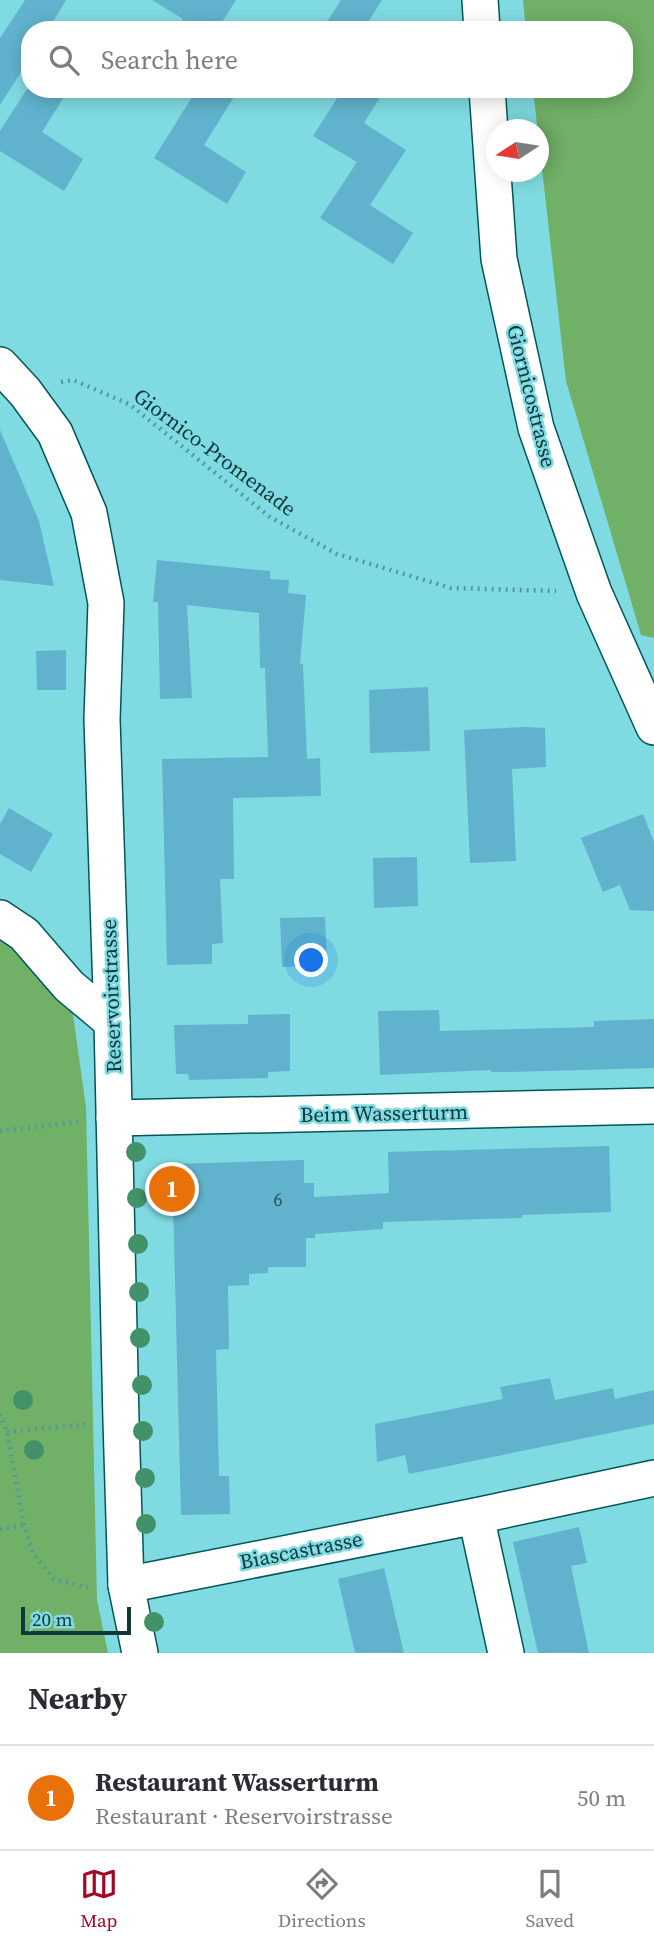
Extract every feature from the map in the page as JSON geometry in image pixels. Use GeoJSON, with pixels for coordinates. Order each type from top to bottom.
{"type":"FeatureCollection","features":[{"type":"Feature","properties":{"kind":"street"},"geometry":{"type":"LineString","coordinates":[[480,0],[481,21]]}},
{"type":"Feature","properties":{"kind":"street","name":"Giornicostrasse"},"geometry":{"type":"LineString","coordinates":[[488,98],[499,259],[536,429],[594,593],[654,726]]}},
{"type":"Feature","properties":{"kind":"street","name":"Reservoirstrasse"},"geometry":{"type":"LineString","coordinates":[[11,377],[55,433],[89,513],[106,603],[102,719],[126,1584],[140,1653]]}},
{"type":"Feature","properties":{"kind":"street"},"geometry":{"type":"LineString","coordinates":[[0,918],[24,934],[69,986],[112,1022]]}},
{"type":"Feature","properties":{"kind":"street","name":"Beim Wasserturm"},"geometry":{"type":"LineString","coordinates":[[114,1118],[654,1106]]}},
{"type":"Feature","properties":{"kind":"street","name":"Biascastrasse"},"geometry":{"type":"LineString","coordinates":[[126,1584],[476,1516],[654,1478]]}},
{"type":"Feature","properties":{"kind":"street"},"geometry":{"type":"LineString","coordinates":[[476,1516],[506,1653]]}},
{"type":"Feature","properties":{"kind":"path","name":"Giornico-Promenade"},"geometry":{"type":"LineString","coordinates":[[11,377],[73,380],[129,404],[270,517],[337,554],[451,588],[594,593]]}},
{"type":"Feature","properties":{"kind":"path"},"geometry":{"type":"LineString","coordinates":[[0,1131],[114,1118]]}},
{"type":"Feature","properties":{"kind":"path"},"geometry":{"type":"LineString","coordinates":[[0,1414],[7,1432],[24,1525],[33,1553],[54,1579],[85,1587],[126,1584]]}},
{"type":"Feature","properties":{"kind":"path"},"geometry":{"type":"LineString","coordinates":[[7,1432],[121,1420]]}},
{"type":"Feature","properties":{"kind":"path"},"geometry":{"type":"LineString","coordinates":[[0,1529],[24,1525]]}},
{"type":"Feature","properties":{"kind":"green space"},"geometry":{"type":"Polygon","coordinates":[[[523,0],[654,0],[654,638],[641,635],[566,381],[544,182],[549,182],[549,119],[536,119],[534,98],[633,98],[633,21],[525,21],[523,0]]]}},
{"type":"Feature","properties":{"kind":"green space"},"geometry":{"type":"Polygon","coordinates":[[[0,918],[69,986],[86,1107],[97,1600],[108,1653],[0,1653],[0,918]]]}},
{"type":"Feature","properties":{"kind":"building"},"geometry":{"type":"Polygon","coordinates":[[[25,0],[66,0],[53,21],[21,21],[21,72],[0,105],[0,38],[25,0]]]}},
{"type":"Feature","properties":{"kind":"building"},"geometry":{"type":"Polygon","coordinates":[[[152,0],[236,0],[223,21],[182,21],[183,19],[152,0]]]}},
{"type":"Feature","properties":{"kind":"building"},"geometry":{"type":"Polygon","coordinates":[[[341,0],[382,0],[369,21],[328,21],[341,0]]]}},
{"type":"Feature","properties":{"kind":"building"},"geometry":{"type":"Polygon","coordinates":[[[21,98],[63,98],[42,132],[83,159],[64,191],[0,151],[0,131],[21,98]]]}},
{"type":"Feature","properties":{"kind":"building"},"geometry":{"type":"Polygon","coordinates":[[[191,98],[233,98],[204,145],[246,172],[227,204],[154,158],[191,98]]]}},
{"type":"Feature","properties":{"kind":"building"},"geometry":{"type":"Polygon","coordinates":[[[337,98],[379,98],[364,123],[406,150],[370,205],[413,233],[393,264],[320,218],[357,162],[313,136],[337,98]]]}},
{"type":"Feature","properties":{"kind":"building"},"geometry":{"type":"Polygon","coordinates":[[[0,430],[39,521],[54,586],[0,580],[0,430]]]}},
{"type":"Feature","properties":{"kind":"building"},"geometry":{"type":"Polygon","coordinates":[[[157,560],[270,571],[270,579],[289,580],[288,593],[306,595],[300,664],[303,664],[307,759],[320,758],[321,796],[233,798],[234,879],[220,879],[223,943],[212,944],[212,964],[167,965],[162,759],[268,757],[265,668],[260,668],[259,613],[187,605],[192,698],[160,699],[158,602],[153,602],[157,560]]]}},
{"type":"Feature","properties":{"kind":"building"},"geometry":{"type":"Polygon","coordinates":[[[66,650],[66,690],[37,690],[36,651],[66,650]]]}},
{"type":"Feature","properties":{"kind":"building"},"geometry":{"type":"Polygon","coordinates":[[[428,687],[430,751],[370,753],[369,690],[428,687]]]}},
{"type":"Feature","properties":{"kind":"building"},"geometry":{"type":"Polygon","coordinates":[[[545,728],[546,767],[512,769],[516,861],[470,863],[464,730],[545,728]]]}},
{"type":"Feature","properties":{"kind":"building"},"geometry":{"type":"Polygon","coordinates":[[[9,808],[53,834],[31,872],[0,854],[0,824],[9,808]]]}},
{"type":"Feature","properties":{"kind":"building"},"geometry":{"type":"Polygon","coordinates":[[[643,814],[654,842],[654,911],[630,910],[620,885],[603,892],[581,838],[643,814]]]}},
{"type":"Feature","properties":{"kind":"building"},"geometry":{"type":"Polygon","coordinates":[[[417,857],[418,906],[374,908],[373,858],[417,857]]]}},
{"type":"Feature","properties":{"kind":"building"},"geometry":{"type":"Polygon","coordinates":[[[325,917],[327,966],[282,967],[280,918],[325,917]]]}},
{"type":"Feature","properties":{"kind":"building"},"geometry":{"type":"Polygon","coordinates":[[[439,1010],[440,1031],[594,1027],[594,1021],[654,1019],[654,1068],[511,1072],[491,1070],[380,1075],[378,1011],[439,1010]]]}},
{"type":"Feature","properties":{"kind":"building"},"geometry":{"type":"Polygon","coordinates":[[[290,1014],[290,1071],[268,1072],[268,1078],[189,1080],[188,1074],[176,1074],[174,1025],[248,1024],[248,1015],[290,1014]]]}},
{"type":"Feature","properties":{"kind":"building"},"geometry":{"type":"Polygon","coordinates":[[[609,1146],[611,1212],[383,1222],[383,1229],[315,1234],[315,1238],[306,1238],[306,1267],[268,1267],[268,1273],[249,1274],[249,1285],[228,1286],[229,1349],[216,1350],[219,1476],[229,1476],[230,1514],[181,1515],[172,1164],[304,1160],[304,1183],[314,1183],[314,1197],[389,1193],[388,1152],[609,1146]]]}},
{"type":"Feature","properties":{"kind":"building"},"geometry":{"type":"Polygon","coordinates":[[[550,1378],[555,1400],[613,1388],[615,1399],[654,1390],[654,1424],[409,1474],[405,1455],[377,1462],[375,1424],[503,1399],[500,1387],[550,1378]]]}},
{"type":"Feature","properties":{"kind":"building"},"geometry":{"type":"Polygon","coordinates":[[[579,1527],[587,1563],[571,1566],[589,1653],[538,1653],[513,1542],[579,1527]]]}},
{"type":"Feature","properties":{"kind":"building"},"geometry":{"type":"Polygon","coordinates":[[[384,1568],[404,1653],[355,1653],[338,1579],[384,1568]]]}},
{"type":"Feature","properties":{"kind":"place","name":"Restaurant Wasserturm"},"geometry":{"type":"Point","coordinates":[172,1189]}}]}
